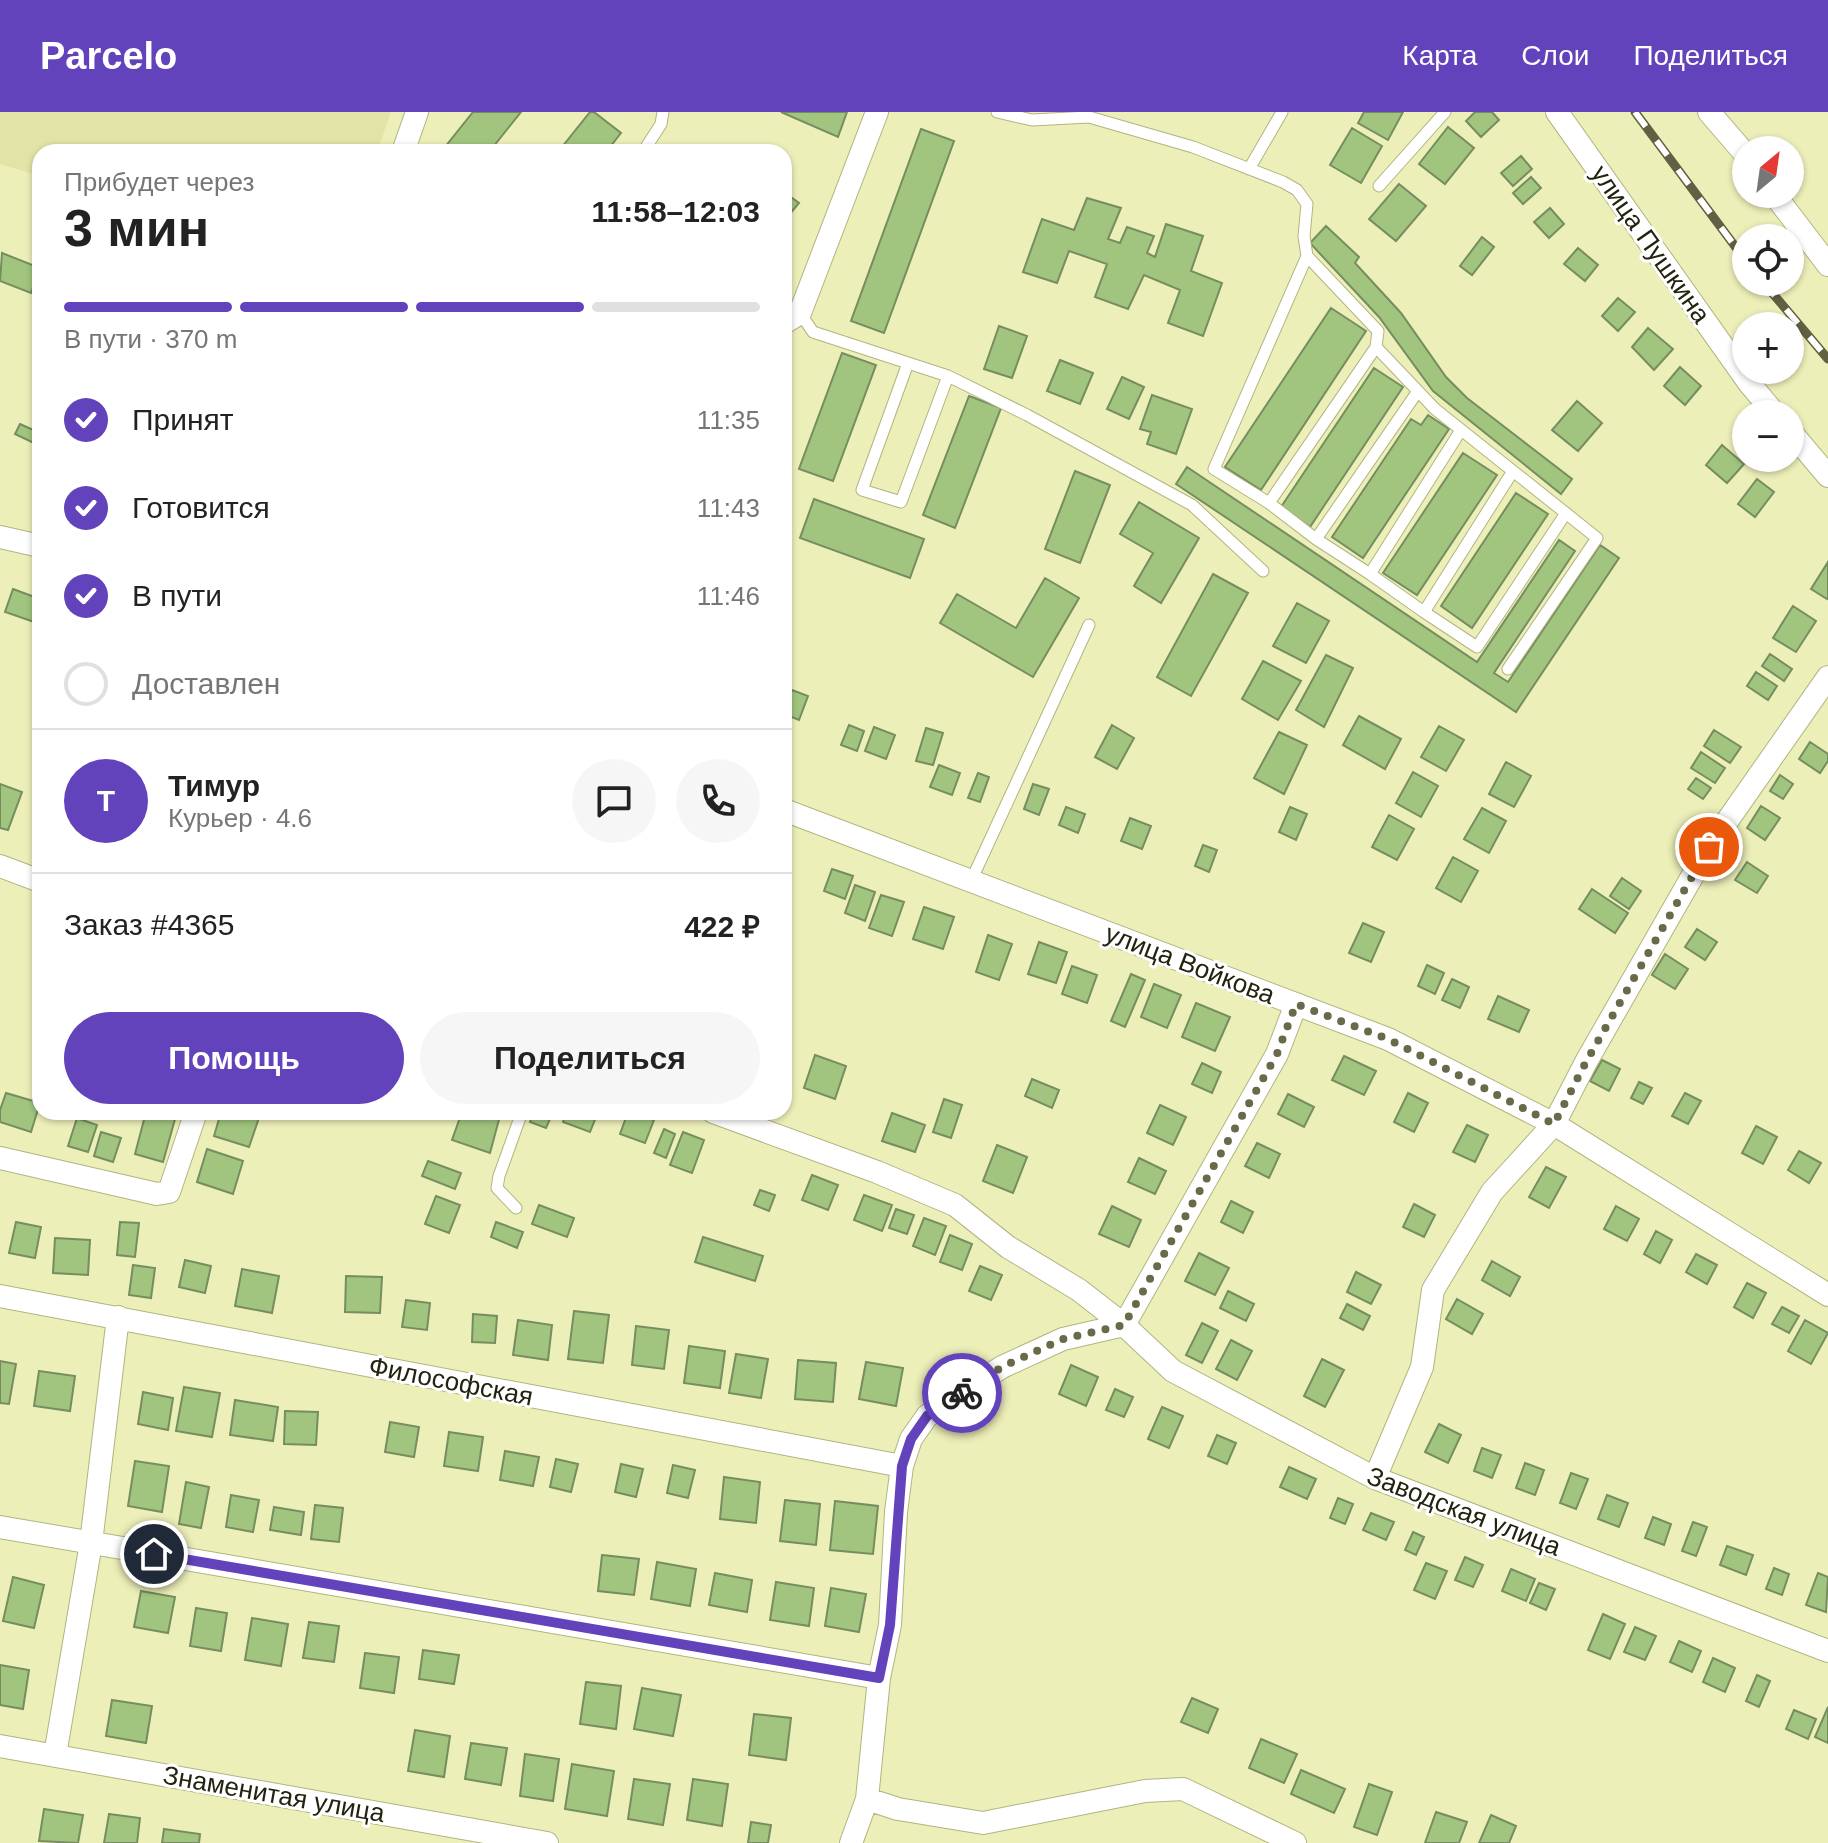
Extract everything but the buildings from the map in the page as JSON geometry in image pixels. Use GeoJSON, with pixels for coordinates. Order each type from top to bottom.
{"type":"FeatureCollection","features":[{"type":"Feature","properties":{"kind":"street"},"geometry":{"type":"LineString","coordinates":[[406,144],[417,112]]}},
{"type":"Feature","properties":{"kind":"street"},"geometry":{"type":"LineString","coordinates":[[792,318],[877,112]]}},
{"type":"Feature","properties":{"kind":"street","name":"улица Пушкина"},"geometry":{"type":"LineString","coordinates":[[1557,112],[1763,400]]}},
{"type":"Feature","properties":{"kind":"street"},"geometry":{"type":"LineString","coordinates":[[1709,112],[1732,139]]}},
{"type":"Feature","properties":{"kind":"street"},"geometry":{"type":"LineString","coordinates":[[1785,208],[1828,265]]}},
{"type":"Feature","properties":{"kind":"street"},"geometry":{"type":"LineString","coordinates":[[1804,448],[1828,476]]}},
{"type":"Feature","properties":{"kind":"street"},"geometry":{"type":"LineString","coordinates":[[0,537],[32,544]]}},
{"type":"Feature","properties":{"kind":"street"},"geometry":{"type":"LineString","coordinates":[[1375,1478],[1422,1367],[1433,1290],[1492,1192],[1554,1124],[1709,847],[1828,677]]}},
{"type":"Feature","properties":{"kind":"street","name":"улица Войкова"},"geometry":{"type":"LineString","coordinates":[[792,813],[1388,1039],[1554,1124],[1828,1295]]}},
{"type":"Feature","properties":{"kind":"street"},"geometry":{"type":"LineString","coordinates":[[0,866],[32,878]]}},
{"type":"Feature","properties":{"kind":"street"},"geometry":{"type":"LineString","coordinates":[[851,1843],[867,1799],[879,1678],[890,1625],[902,1466],[911,1439],[927,1416],[1002,1367],[1063,1339],[1124,1325],[1277,1054],[1296,1004]]}},
{"type":"Feature","properties":{"kind":"street"},"geometry":{"type":"LineString","coordinates":[[0,1158],[157,1194],[169,1192],[193,1120]]}},
{"type":"Feature","properties":{"kind":"street","name":"Заводская улица"},"geometry":{"type":"LineString","coordinates":[[735,1120],[877,1172],[955,1205],[1008,1247],[1079,1290],[1124,1325],[1173,1371],[1375,1478],[1828,1651]]}},
{"type":"Feature","properties":{"kind":"street","name":"Философская"},"geometry":{"type":"LineString","coordinates":[[0,1296],[902,1466]]}},
{"type":"Feature","properties":{"kind":"street"},"geometry":{"type":"LineString","coordinates":[[55,1755],[91,1543],[118,1317]]}},
{"type":"Feature","properties":{"kind":"street"},"geometry":{"type":"LineString","coordinates":[[0,1527],[879,1678]]}},
{"type":"Feature","properties":{"kind":"street","name":"Знаменитая улица"},"geometry":{"type":"LineString","coordinates":[[0,1746],[547,1843]]}},
{"type":"Feature","properties":{"kind":"street"},"geometry":{"type":"LineString","coordinates":[[867,1799],[898,1809],[983,1823],[1145,1791],[1183,1789],[1295,1843]]}},
{"type":"Feature","properties":{"kind":"lane"},"geometry":{"type":"LineString","coordinates":[[648,144],[661,124],[663,112]]}},
{"type":"Feature","properties":{"kind":"lane"},"geometry":{"type":"LineString","coordinates":[[997,112],[1032,120],[1089,117],[1193,147],[1297,190],[1307,204],[1304,236],[1307,256],[1214,469],[1269,503],[1316,539],[1477,647],[1566,513]]}},
{"type":"Feature","properties":{"kind":"lane"},"geometry":{"type":"LineString","coordinates":[[1249,169],[1282,112]]}},
{"type":"Feature","properties":{"kind":"lane"},"geometry":{"type":"LineString","coordinates":[[1379,186],[1445,112]]}},
{"type":"Feature","properties":{"kind":"lane"},"geometry":{"type":"LineString","coordinates":[[1269,503],[1376,347],[1378,331],[1307,256]]}},
{"type":"Feature","properties":{"kind":"lane"},"geometry":{"type":"LineString","coordinates":[[792,318],[813,332],[948,376],[1027,415],[1192,505],[1263,571]]}},
{"type":"Feature","properties":{"kind":"lane"},"geometry":{"type":"LineString","coordinates":[[1376,347],[1461,430],[1597,538],[1508,669]]}},
{"type":"Feature","properties":{"kind":"lane"},"geometry":{"type":"LineString","coordinates":[[908,363],[862,490],[901,502],[948,376]]}},
{"type":"Feature","properties":{"kind":"lane"},"geometry":{"type":"LineString","coordinates":[[1316,539],[1418,391]]}},
{"type":"Feature","properties":{"kind":"lane"},"geometry":{"type":"LineString","coordinates":[[1370,574],[1461,430]]}},
{"type":"Feature","properties":{"kind":"lane"},"geometry":{"type":"LineString","coordinates":[[1424,612],[1513,471]]}},
{"type":"Feature","properties":{"kind":"lane"},"geometry":{"type":"LineString","coordinates":[[971,881],[1089,625]]}},
{"type":"Feature","properties":{"kind":"lane"},"geometry":{"type":"LineString","coordinates":[[516,1208],[497,1188],[519,1120]]}},
{"type":"Feature","properties":{"kind":"shaded area"},"geometry":{"type":"Polygon","coordinates":[[[0,112],[391,112],[380,144],[32,144],[32,174],[0,164],[0,112]]]}},
{"type":"Feature","properties":{"kind":"railway"},"geometry":{"type":"LineString","coordinates":[[1635,112],[1732,242]]}},
{"type":"Feature","properties":{"kind":"railway"},"geometry":{"type":"LineString","coordinates":[[1775,296],[1828,359]]}},
{"type":"Feature","properties":{"kind":"way so far"},"geometry":{"type":"LineString","coordinates":[[962,1393],[1002,1367],[1063,1339],[1124,1325],[1277,1054],[1296,1004],[1388,1039],[1554,1124],[1709,847]]}},
{"type":"Feature","properties":{"kind":"route"},"geometry":{"type":"LineString","coordinates":[[154,1554],[879,1678],[890,1625],[896,1512],[902,1466],[911,1439],[927,1416],[962,1393]]}}]}
